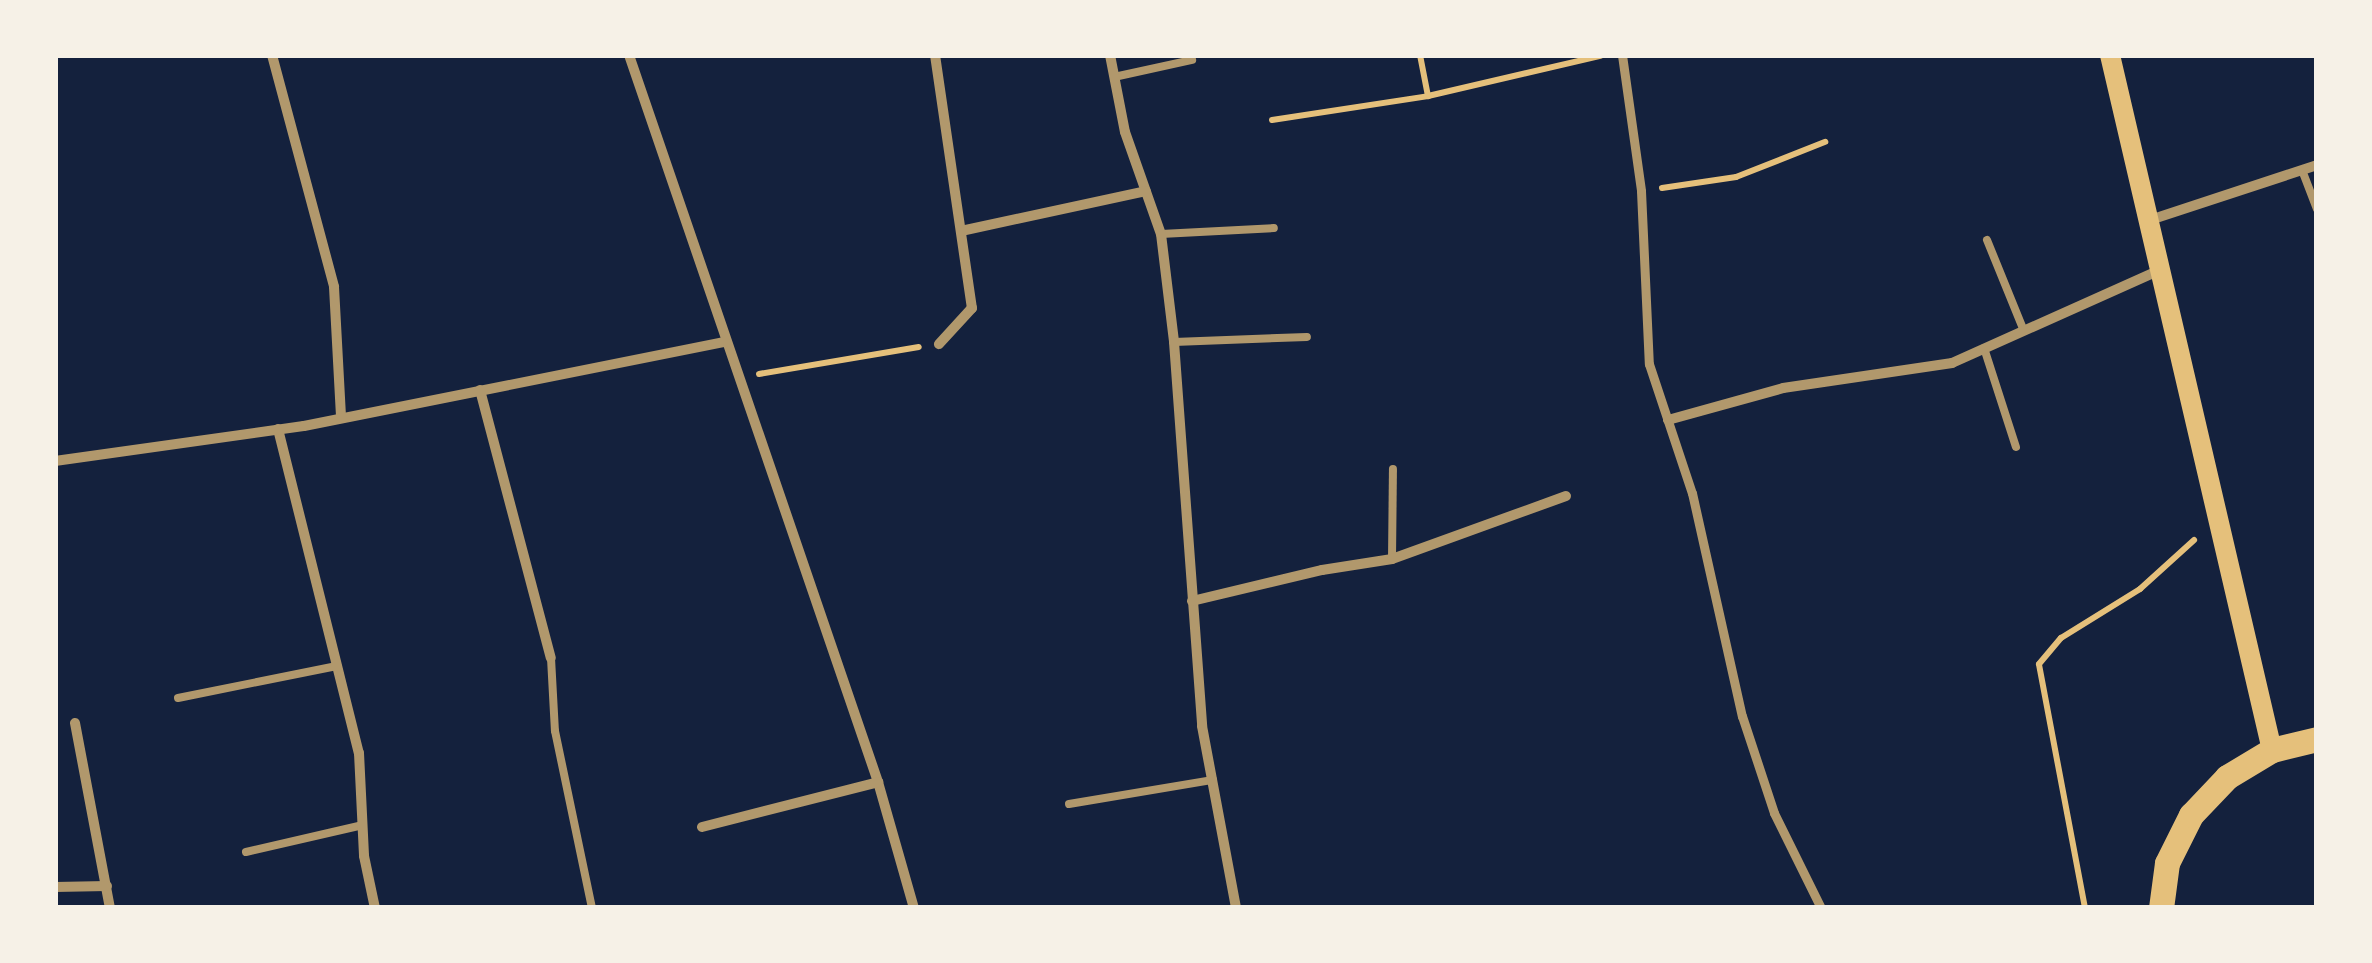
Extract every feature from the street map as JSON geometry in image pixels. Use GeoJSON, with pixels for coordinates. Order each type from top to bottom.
{"type":"FeatureCollection","features":[{"type":"Feature","properties":{"kind":"main road"},"geometry":{"type":"LineString","coordinates":[[2110,55],[2272,750]]}},
{"type":"Feature","properties":{"kind":"main road"},"geometry":{"type":"LineString","coordinates":[[2160,908],[2167,862],[2192,816],[2227,777],[2272,750],[2317,739]]}},
{"type":"Feature","properties":{"kind":"street"},"geometry":{"type":"LineString","coordinates":[[272,55],[334,287],[341,418]]}},
{"type":"Feature","properties":{"kind":"street"},"geometry":{"type":"LineString","coordinates":[[630,55],[878,782],[914,908]]}},
{"type":"Feature","properties":{"kind":"street"},"geometry":{"type":"LineString","coordinates":[[935,55],[972,308],[939,344]]}},
{"type":"Feature","properties":{"kind":"street"},"geometry":{"type":"LineString","coordinates":[[1110,55],[1124,132],[1161,234],[1174,342],[1202,726],[1236,908]]}},
{"type":"Feature","properties":{"kind":"street"},"geometry":{"type":"LineString","coordinates":[[1622,55],[1641,191],[1650,364],[1692,493],[1742,716],[1774,813],[1820,908]]}},
{"type":"Feature","properties":{"kind":"street"},"geometry":{"type":"LineString","coordinates":[[2148,221],[2317,165]]}},
{"type":"Feature","properties":{"kind":"street"},"geometry":{"type":"LineString","coordinates":[[961,231],[1146,190]]}},
{"type":"Feature","properties":{"kind":"street"},"geometry":{"type":"LineString","coordinates":[[1668,420],[1783,388],[1952,363],[2160,270]]}},
{"type":"Feature","properties":{"kind":"street"},"geometry":{"type":"LineString","coordinates":[[55,461],[341,418],[725,342]]}},
{"type":"Feature","properties":{"kind":"street"},"geometry":{"type":"LineString","coordinates":[[480,390],[551,658]]}},
{"type":"Feature","properties":{"kind":"street"},"geometry":{"type":"LineString","coordinates":[[278,429],[358,753],[363,825],[376,908]]}},
{"type":"Feature","properties":{"kind":"street"},"geometry":{"type":"LineString","coordinates":[[1192,600],[1322,570],[1392,559],[1566,496]]}},
{"type":"Feature","properties":{"kind":"street"},"geometry":{"type":"LineString","coordinates":[[75,723],[110,908]]}},
{"type":"Feature","properties":{"kind":"street"},"geometry":{"type":"LineString","coordinates":[[702,827],[878,782]]}},
{"type":"Feature","properties":{"kind":"street"},"geometry":{"type":"LineString","coordinates":[[55,887],[107,886]]}},
{"type":"Feature","properties":{"kind":"lane"},"geometry":{"type":"LineString","coordinates":[[1114,77],[1192,60]]}},
{"type":"Feature","properties":{"kind":"lane"},"geometry":{"type":"LineString","coordinates":[[2302,170],[2317,209]]}},
{"type":"Feature","properties":{"kind":"lane"},"geometry":{"type":"LineString","coordinates":[[1161,234],[1274,228]]}},
{"type":"Feature","properties":{"kind":"lane"},"geometry":{"type":"LineString","coordinates":[[1987,240],[2024,330]]}},
{"type":"Feature","properties":{"kind":"lane"},"geometry":{"type":"LineString","coordinates":[[1174,342],[1307,338]]}},
{"type":"Feature","properties":{"kind":"lane"},"geometry":{"type":"LineString","coordinates":[[1984,348],[2016,447]]}},
{"type":"Feature","properties":{"kind":"lane"},"geometry":{"type":"LineString","coordinates":[[1392,559],[1393,468]]}},
{"type":"Feature","properties":{"kind":"lane"},"geometry":{"type":"LineString","coordinates":[[551,658],[555,731],[592,908]]}},
{"type":"Feature","properties":{"kind":"lane"},"geometry":{"type":"LineString","coordinates":[[178,698],[337,666]]}},
{"type":"Feature","properties":{"kind":"lane"},"geometry":{"type":"LineString","coordinates":[[1069,804],[1214,780]]}},
{"type":"Feature","properties":{"kind":"lane"},"geometry":{"type":"LineString","coordinates":[[246,852],[363,825]]}},
{"type":"Feature","properties":{"kind":"path"},"geometry":{"type":"LineString","coordinates":[[1420,55],[1428,96]]}},
{"type":"Feature","properties":{"kind":"path"},"geometry":{"type":"LineString","coordinates":[[1272,120],[1428,96],[1602,55]]}},
{"type":"Feature","properties":{"kind":"path"},"geometry":{"type":"LineString","coordinates":[[1641,191],[1736,177],[1825,142]]}},
{"type":"Feature","properties":{"kind":"path"},"geometry":{"type":"LineString","coordinates":[[738,377],[939,344]]}},
{"type":"Feature","properties":{"kind":"path"},"geometry":{"type":"LineString","coordinates":[[2085,908],[2039,664],[2061,638],[2140,589],[2218,518]]}}]}
